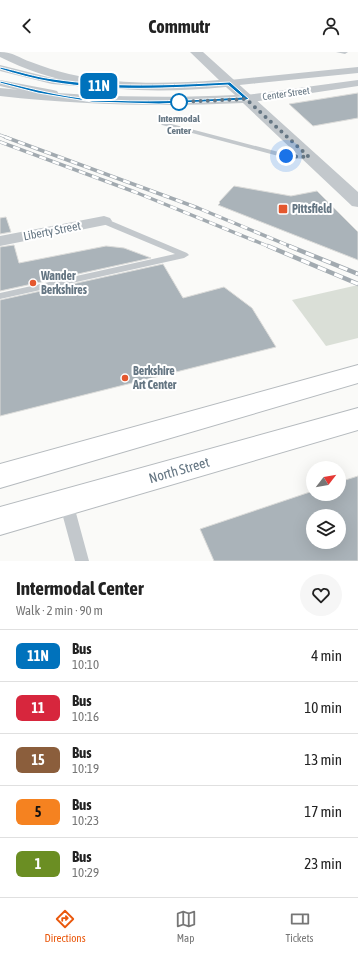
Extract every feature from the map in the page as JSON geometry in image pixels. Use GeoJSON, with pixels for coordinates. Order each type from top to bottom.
{"type":"FeatureCollection","features":[{"type":"Feature","properties":{"kind":"main road"},"geometry":{"type":"LineString","coordinates":[[0,476],[358,374]]}},
{"type":"Feature","properties":{"kind":"main road","name":"North Street"},"geometry":{"type":"LineString","coordinates":[[0,521],[358,419]]}},
{"type":"Feature","properties":{"kind":"street"},"geometry":{"type":"LineString","coordinates":[[0,52],[22,64],[48,73],[111,84],[154,87]]}},
{"type":"Feature","properties":{"kind":"street"},"geometry":{"type":"LineString","coordinates":[[196,52],[358,202]]}},
{"type":"Feature","properties":{"kind":"street","name":"Center Street"},"geometry":{"type":"LineString","coordinates":[[0,68],[35,77],[69,83],[154,87],[230,83],[358,70]]}},
{"type":"Feature","properties":{"kind":"street","name":"Center Street"},"geometry":{"type":"LineString","coordinates":[[0,83],[92,101],[159,103],[246,99],[358,83]]}},
{"type":"Feature","properties":{"kind":"street"},"geometry":{"type":"LineString","coordinates":[[0,92],[92,101]]}},
{"type":"Feature","properties":{"kind":"street","name":"Liberty Street"},"geometry":{"type":"LineString","coordinates":[[0,241],[104,221]]}},
{"type":"Feature","properties":{"kind":"lane"},"geometry":{"type":"LineString","coordinates":[[339,52],[345,52]]}},
{"type":"Feature","properties":{"kind":"lane"},"geometry":{"type":"LineString","coordinates":[[164,124],[286,156],[309,157]]}},
{"type":"Feature","properties":{"kind":"lane"},"geometry":{"type":"LineString","coordinates":[[0,296],[184,255],[104,221]]}},
{"type":"Feature","properties":{"kind":"lane"},"geometry":{"type":"LineString","coordinates":[[66,502],[82,561]]}},
{"type":"Feature","properties":{"kind":"shaded area"},"geometry":{"type":"Polygon","coordinates":[[[358,285],[358,338],[326,346],[292,300],[358,285]]]}},
{"type":"Feature","properties":{"kind":"building"},"geometry":{"type":"Polygon","coordinates":[[[358,93],[358,118],[313,126],[289,104],[358,93]]]}},
{"type":"Feature","properties":{"kind":"building","name":"Pittsfield"},"geometry":{"type":"Polygon","coordinates":[[[234,186],[291,196],[317,191],[358,232],[358,260],[218,205],[234,186]]]}},
{"type":"Feature","properties":{"kind":"building"},"geometry":{"type":"Polygon","coordinates":[[[6,217],[11,232],[0,234],[0,218],[6,217]]]}},
{"type":"Feature","properties":{"kind":"building"},"geometry":{"type":"Polygon","coordinates":[[[14,245],[19,263],[106,246],[124,248],[151,258],[0,291],[0,247],[14,245]]]}},
{"type":"Feature","properties":{"kind":"building"},"geometry":{"type":"Polygon","coordinates":[[[163,264],[183,298],[224,287],[252,308],[276,347],[0,416],[0,300],[163,264]]]}},
{"type":"Feature","properties":{"kind":"building"},"geometry":{"type":"Polygon","coordinates":[[[358,476],[358,561],[214,561],[200,529],[306,493],[306,501],[346,501],[346,480],[358,476]]]}},
{"type":"Feature","properties":{"kind":"railway"},"geometry":{"type":"LineString","coordinates":[[0,135],[8,138]]}},
{"type":"Feature","properties":{"kind":"railway"},"geometry":{"type":"LineString","coordinates":[[5,137],[198,208],[292,247]]}},
{"type":"Feature","properties":{"kind":"railway"},"geometry":{"type":"LineString","coordinates":[[0,142],[135,192],[270,247]]}},
{"type":"Feature","properties":{"kind":"railway"},"geometry":{"type":"LineString","coordinates":[[268,246],[358,284]]}},
{"type":"Feature","properties":{"kind":"railway"},"geometry":{"type":"LineString","coordinates":[[289,246],[358,274]]}},
{"type":"Feature","properties":{"kind":"bus line","name":"11N"},"geometry":{"type":"LineString","coordinates":[[0,68],[52,81],[89,85],[172,87],[230,83],[246,99],[159,103],[92,101],[38,92],[0,83]]}},
{"type":"Feature","properties":{"kind":"place","name":"Intermodal Center"},"geometry":{"type":"Point","coordinates":[179,102]}},
{"type":"Feature","properties":{"kind":"place","name":"Pittsfield"},"geometry":{"type":"Point","coordinates":[283,209]}},
{"type":"Feature","properties":{"kind":"place","name":"Wander Berkshires"},"geometry":{"type":"Point","coordinates":[33,283]}},
{"type":"Feature","properties":{"kind":"place","name":"Berkshire Art Center"},"geometry":{"type":"Point","coordinates":[125,378]}},
{"type":"Feature","properties":{"kind":"route"},"geometry":{"type":"LineString","coordinates":[[179,102],[246,99],[309,157],[286,156]]}}]}
